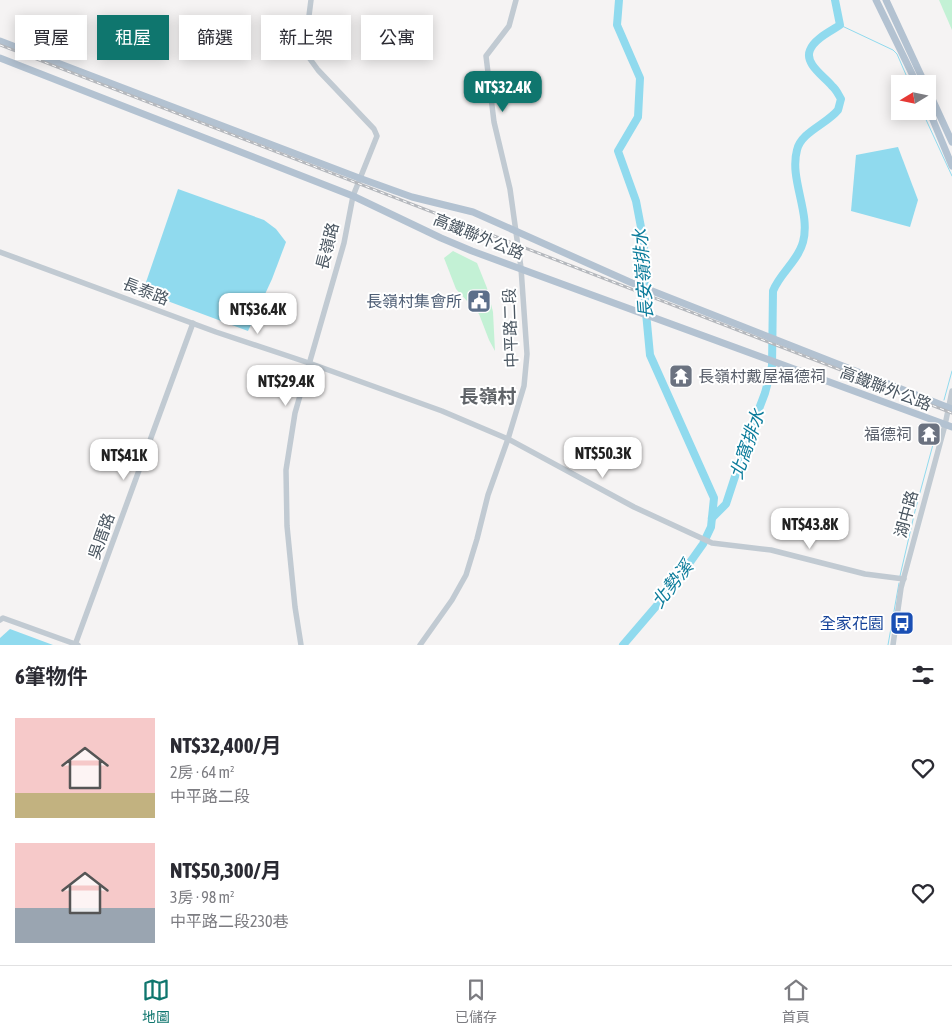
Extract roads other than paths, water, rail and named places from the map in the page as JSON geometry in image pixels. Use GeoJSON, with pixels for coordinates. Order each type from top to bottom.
{"type":"FeatureCollection","features":[{"type":"Feature","properties":{"kind":"main road"},"geometry":{"type":"LineString","coordinates":[[876,0],[913,75]]}},
{"type":"Feature","properties":{"kind":"main road"},"geometry":{"type":"LineString","coordinates":[[886,0],[921,75]]}},
{"type":"Feature","properties":{"kind":"main road","name":"高鐵聯外公路"},"geometry":{"type":"LineString","coordinates":[[0,41],[360,178],[412,196],[472,212],[632,283],[950,408]]}},
{"type":"Feature","properties":{"kind":"main road","name":"高鐵聯外公路"},"geometry":{"type":"LineString","coordinates":[[0,58],[353,196],[441,238],[655,319],[783,364],[948,426]]}},
{"type":"Feature","properties":{"kind":"main road"},"geometry":{"type":"LineString","coordinates":[[936,107],[952,142]]}},
{"type":"Feature","properties":{"kind":"main road"},"geometry":{"type":"LineString","coordinates":[[933,120],[952,166]]}},
{"type":"Feature","properties":{"kind":"street","name":"長嶺路"},"geometry":{"type":"LineString","coordinates":[[301,645],[295,607],[287,526],[286,470],[295,413],[344,243],[353,196],[376,141],[376,132],[350,102],[318,70],[306,52],[311,0]]}},
{"type":"Feature","properties":{"kind":"street","name":"中平路二段"},"geometry":{"type":"LineString","coordinates":[[420,645],[452,600],[466,575],[488,495],[524,386],[527,354],[521,268],[510,189],[494,122],[486,56],[509,26],[516,0]]}},
{"type":"Feature","properties":{"kind":"street","name":"長泰路"},"geometry":{"type":"LineString","coordinates":[[0,252],[442,411],[508,439],[634,507],[712,543],[771,550],[865,574],[904,579]]}},
{"type":"Feature","properties":{"kind":"street","name":"吳厝路"},"geometry":{"type":"LineString","coordinates":[[77,645],[193,323]]}},
{"type":"Feature","properties":{"kind":"street","name":"湖中路"},"geometry":{"type":"LineString","coordinates":[[893,645],[904,579],[948,426],[952,391]]}},
{"type":"Feature","properties":{"kind":"street"},"geometry":{"type":"LineString","coordinates":[[0,620],[3,618],[77,645]]}},
{"type":"Feature","properties":{"kind":"water"},"geometry":{"type":"Polygon","coordinates":[[[898,147],[918,200],[910,227],[851,211],[856,155],[898,147]]]}},
{"type":"Feature","properties":{"kind":"water"},"geometry":{"type":"Polygon","coordinates":[[[178,189],[264,220],[276,229],[286,242],[272,279],[248,331],[146,293],[145,285],[178,189]]]}},
{"type":"Feature","properties":{"kind":"water"},"geometry":{"type":"Polygon","coordinates":[[[10,629],[53,645],[0,645],[0,638],[10,629]]]}},
{"type":"Feature","properties":{"kind":"waterway","name":"長安嶺排水"},"geometry":{"type":"LineString","coordinates":[[619,0],[617,25],[640,78],[638,117],[618,151],[636,201],[644,243],[645,302],[650,355],[714,498],[711,527],[703,544],[671,589],[623,645]]}},
{"type":"Feature","properties":{"kind":"waterway","name":"北窩排水"},"geometry":{"type":"LineString","coordinates":[[712,518],[726,504],[765,393],[772,366],[773,291],[801,249],[803,242],[805,231],[796,173],[795,161],[797,150],[799,144],[809,133],[838,110],[841,99],[835,89],[812,65],[809,55],[815,42],[840,25],[835,0]]}},
{"type":"Feature","properties":{"kind":"waterway"},"geometry":{"type":"LineString","coordinates":[[840,25],[893,50],[897,54],[906,75]]}},
{"type":"Feature","properties":{"kind":"waterway"},"geometry":{"type":"LineString","coordinates":[[926,120],[952,176]]}},
{"type":"Feature","properties":{"kind":"waterway"},"geometry":{"type":"LineString","coordinates":[[944,400],[952,371]]}},
{"type":"Feature","properties":{"kind":"waterway"},"geometry":{"type":"LineString","coordinates":[[900,576],[938,426]]}},
{"type":"Feature","properties":{"kind":"waterway"},"geometry":{"type":"LineString","coordinates":[[888,645],[899,583]]}},
{"type":"Feature","properties":{"kind":"railway"},"geometry":{"type":"LineString","coordinates":[[0,45],[952,413]]}},
{"type":"Feature","properties":{"kind":"place","name":"長嶺村集會所"},"geometry":{"type":"Point","coordinates":[479,301]}},
{"type":"Feature","properties":{"kind":"place","name":"長嶺村戴屋福德祠"},"geometry":{"type":"Point","coordinates":[681,376]}},
{"type":"Feature","properties":{"kind":"place","name":"福德祠"},"geometry":{"type":"Point","coordinates":[929,434]}},
{"type":"Feature","properties":{"kind":"place","name":"全家花園"},"geometry":{"type":"Point","coordinates":[902,623]}},
{"type":"Feature","properties":{"kind":"district","name":"長嶺村"},"geometry":{"type":"Point","coordinates":[488,396]}},
{"type":"Feature","properties":{"kind":"water label","name":"北勢溪"},"geometry":{"type":"Point","coordinates":[672,584]}}]}
